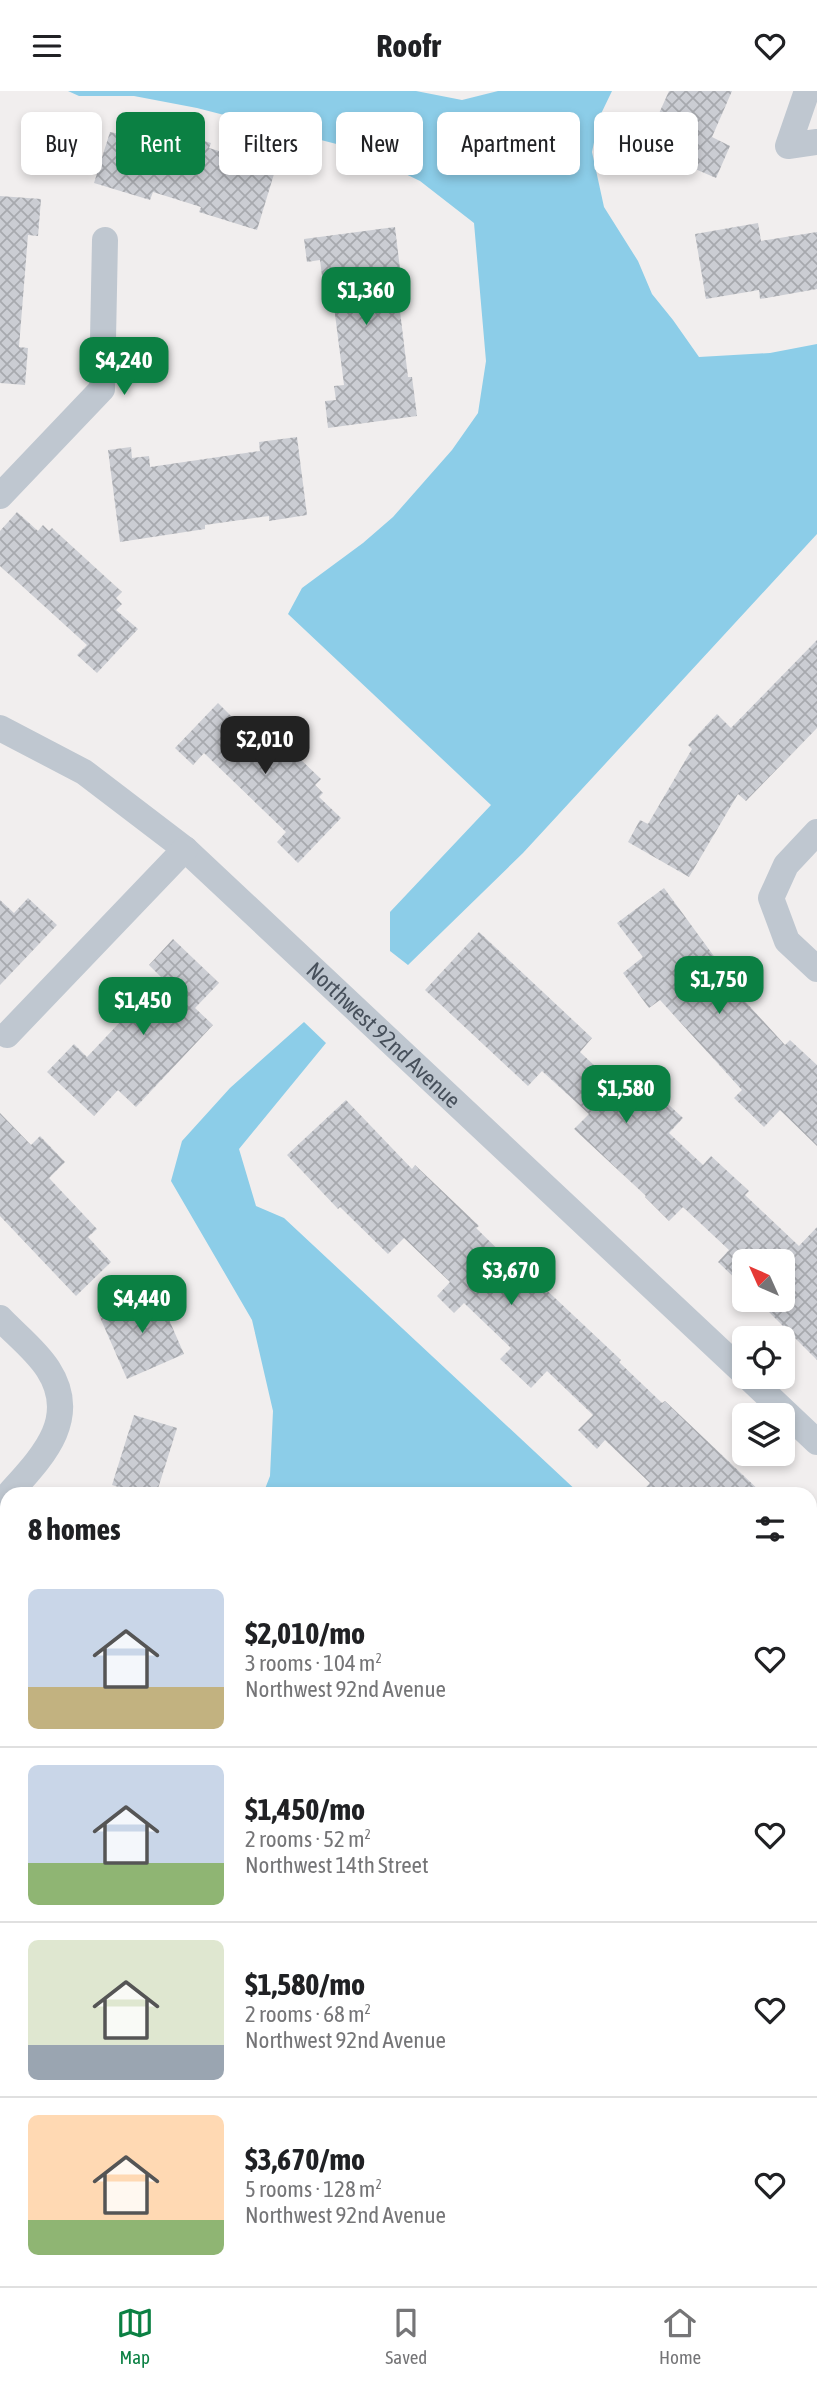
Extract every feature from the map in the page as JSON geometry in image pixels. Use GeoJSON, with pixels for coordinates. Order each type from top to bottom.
{"type":"FeatureCollection","features":[{"type":"Feature","properties":{"kind":"street"},"geometry":{"type":"LineString","coordinates":[[807,91],[788,146],[817,142]]}},
{"type":"Feature","properties":{"kind":"street"},"geometry":{"type":"LineString","coordinates":[[0,496],[102,389],[105,240]]}},
{"type":"Feature","properties":{"kind":"street","name":"Northwest 92nd Avenue"},"geometry":{"type":"LineString","coordinates":[[0,728],[84,772],[185,849],[732,1362]]}},
{"type":"Feature","properties":{"kind":"street"},"geometry":{"type":"LineString","coordinates":[[817,832],[786,865],[771,898],[788,941],[817,969]]}},
{"type":"Feature","properties":{"kind":"street"},"geometry":{"type":"LineString","coordinates":[[7,1035],[185,849]]}},
{"type":"Feature","properties":{"kind":"street"},"geometry":{"type":"LineString","coordinates":[[0,1318],[47,1368],[58,1390],[60,1420],[45,1453],[14,1487]]}},
{"type":"Feature","properties":{"kind":"street"},"geometry":{"type":"LineString","coordinates":[[761,1389],[817,1442]]}},
{"type":"Feature","properties":{"kind":"water"},"geometry":{"type":"Polygon","coordinates":[[[68,91],[416,91],[462,100],[498,91],[612,91],[602,112],[594,112],[594,175],[597,175],[604,207],[638,261],[652,294],[699,357],[770,353],[817,344],[817,534],[523,853],[408,965],[390,951],[390,912],[491,805],[288,614],[302,588],[393,517],[452,450],[478,413],[486,361],[474,223],[420,181],[408,175],[423,175],[423,112],[336,112],[336,144],[322,140],[322,112],[219,114],[134,96],[79,96],[68,91]]]}},
{"type":"Feature","properties":{"kind":"water"},"geometry":{"type":"Polygon","coordinates":[[[304,1022],[326,1043],[239,1149],[256,1206],[284,1218],[572,1487],[266,1487],[270,1476],[273,1411],[252,1320],[171,1181],[182,1141],[230,1088],[304,1022]]]}},
{"type":"Feature","properties":{"kind":"building"},"geometry":{"type":"Polygon","coordinates":[[[669,91],[732,91],[712,137],[730,146],[716,178],[698,170],[698,112],[660,112],[669,91]]]}},
{"type":"Feature","properties":{"kind":"building"},"geometry":{"type":"Polygon","coordinates":[[[110,132],[116,133],[116,175],[205,175],[205,141],[211,143],[209,148],[219,151],[219,175],[274,175],[257,230],[199,212],[201,207],[153,192],[150,200],[94,183],[97,175],[102,175],[102,158],[110,132]]]}},
{"type":"Feature","properties":{"kind":"building"},"geometry":{"type":"Polygon","coordinates":[[[0,196],[41,199],[38,236],[28,235],[19,347],[28,348],[25,385],[0,383],[0,196]]]}},
{"type":"Feature","properties":{"kind":"building"},"geometry":{"type":"Polygon","coordinates":[[[758,223],[761,241],[817,232],[817,289],[760,299],[759,290],[706,299],[695,234],[758,223]]]}},
{"type":"Feature","properties":{"kind":"building"},"geometry":{"type":"Polygon","coordinates":[[[395,227],[400,269],[395,270],[408,377],[412,377],[417,416],[328,428],[325,401],[336,400],[334,386],[344,385],[330,275],[322,276],[320,260],[307,262],[304,239],[395,227]]]}},
{"type":"Feature","properties":{"kind":"building"},"geometry":{"type":"Polygon","coordinates":[[[297,437],[307,515],[269,521],[269,516],[205,525],[205,529],[120,542],[108,450],[131,447],[132,458],[149,456],[150,467],[260,451],[259,442],[297,437]]]}},
{"type":"Feature","properties":{"kind":"building"},"geometry":{"type":"Polygon","coordinates":[[[17,512],[38,531],[43,525],[49,531],[52,528],[122,592],[116,598],[122,604],[116,610],[138,629],[97,673],[77,655],[87,645],[0,566],[0,531],[17,512]]]}},
{"type":"Feature","properties":{"kind":"building"},"geometry":{"type":"Polygon","coordinates":[[[817,640],[817,728],[746,801],[738,794],[689,877],[628,842],[640,820],[648,824],[692,749],[688,745],[717,714],[731,728],[817,640]]]}},
{"type":"Feature","properties":{"kind":"building"},"geometry":{"type":"Polygon","coordinates":[[[218,703],[236,721],[242,716],[249,722],[255,716],[321,779],[315,785],[323,793],[319,797],[341,818],[298,863],[277,842],[286,832],[204,753],[193,765],[175,748],[218,703]]]}},
{"type":"Feature","properties":{"kind":"building"},"geometry":{"type":"Polygon","coordinates":[[[664,888],[716,959],[710,963],[785,1045],[790,1040],[817,1065],[817,1146],[780,1110],[764,1127],[734,1098],[742,1090],[660,1000],[649,1008],[623,973],[643,957],[617,923],[664,888]]]}},
{"type":"Feature","properties":{"kind":"building"},"geometry":{"type":"Polygon","coordinates":[[[28,898],[57,925],[0,985],[0,900],[14,913],[28,898]]]}},
{"type":"Feature","properties":{"kind":"building"},"geometry":{"type":"Polygon","coordinates":[[[479,932],[592,1038],[580,1052],[615,1085],[630,1069],[683,1118],[669,1133],[703,1165],[711,1156],[749,1191],[745,1195],[799,1246],[817,1227],[817,1360],[795,1338],[795,1326],[783,1326],[770,1313],[795,1312],[795,1249],[732,1249],[732,1275],[718,1262],[729,1250],[683,1207],[669,1221],[574,1129],[589,1114],[542,1071],[528,1086],[425,990],[479,932]]]}},
{"type":"Feature","properties":{"kind":"building"},"geometry":{"type":"Polygon","coordinates":[[[173,939],[219,983],[195,1008],[213,1025],[136,1107],[118,1090],[94,1116],[47,1072],[74,1044],[87,1057],[162,978],[149,965],[173,939]]]}},
{"type":"Feature","properties":{"kind":"building"},"geometry":{"type":"Polygon","coordinates":[[[346,1100],[412,1169],[415,1165],[479,1226],[476,1228],[519,1270],[522,1267],[621,1360],[619,1362],[662,1403],[665,1401],[756,1487],[646,1487],[650,1483],[605,1440],[597,1449],[578,1430],[593,1415],[547,1371],[531,1388],[500,1359],[511,1348],[464,1303],[454,1313],[437,1296],[450,1282],[404,1238],[388,1254],[340,1207],[338,1209],[287,1155],[346,1100]]]}},
{"type":"Feature","properties":{"kind":"building"},"geometry":{"type":"Polygon","coordinates":[[[0,1113],[31,1145],[40,1136],[65,1162],[49,1178],[97,1229],[88,1237],[111,1262],[76,1296],[0,1216],[0,1113]]]}},
{"type":"Feature","properties":{"kind":"building"},"geometry":{"type":"Polygon","coordinates":[[[156,1290],[184,1354],[127,1379],[99,1315],[156,1290]]]}},
{"type":"Feature","properties":{"kind":"building"},"geometry":{"type":"Polygon","coordinates":[[[134,1415],[177,1428],[159,1487],[112,1485],[134,1415]]]}}]}
